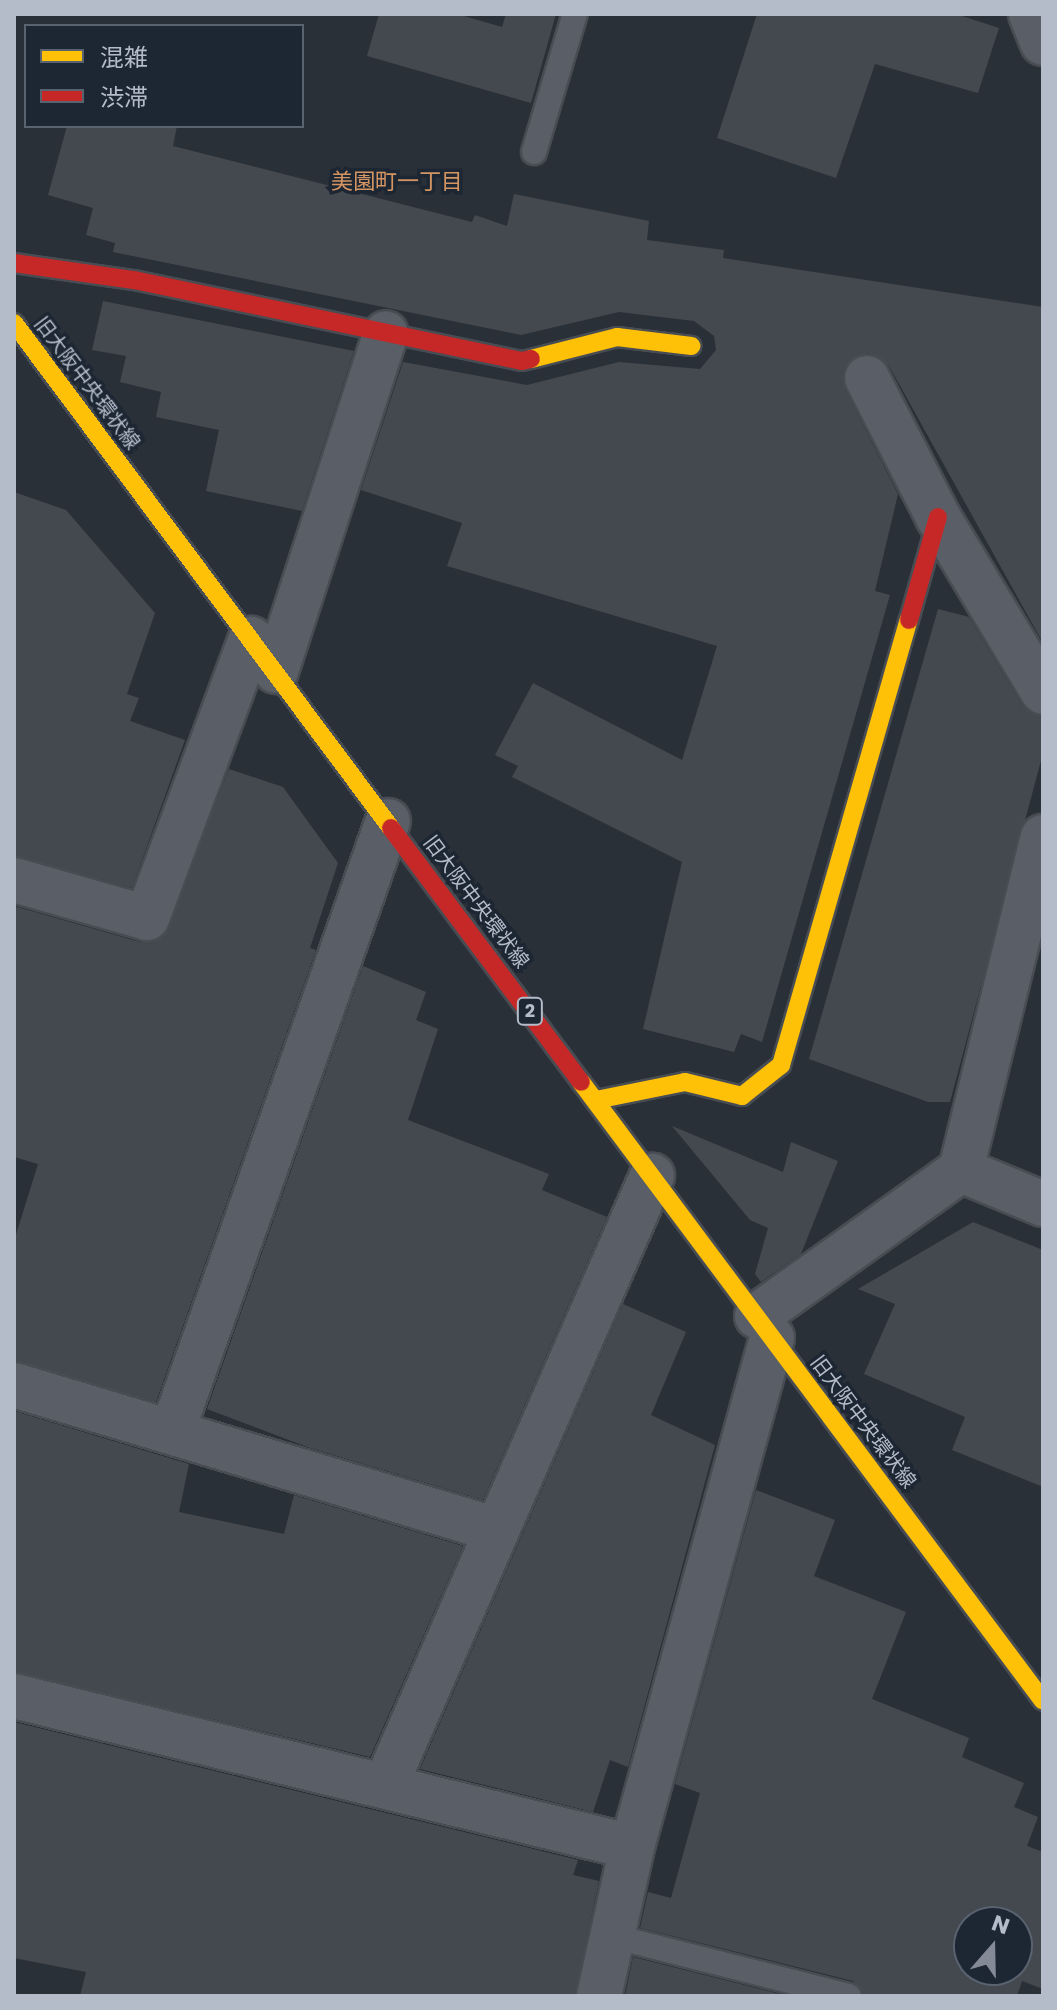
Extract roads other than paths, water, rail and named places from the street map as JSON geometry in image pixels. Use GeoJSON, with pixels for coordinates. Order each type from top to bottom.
{"type":"FeatureCollection","features":[{"type":"Feature","properties":{"kind":"main road"},"geometry":{"type":"LineString","coordinates":[[14,263],[134,280],[522,361],[617,337],[691,346]]}},
{"type":"Feature","properties":{"kind":"main road","name":"旧大阪中央環状線"},"geometry":{"type":"LineString","coordinates":[[14,323],[1043,1701]]}},
{"type":"Feature","properties":{"kind":"main road"},"geometry":{"type":"LineString","coordinates":[[596,1100],[685,1082],[742,1096],[781,1065],[938,517]]}},
{"type":"Feature","properties":{"kind":"street"},"geometry":{"type":"LineString","coordinates":[[1031,14],[1043,43]]}},
{"type":"Feature","properties":{"kind":"street"},"geometry":{"type":"LineString","coordinates":[[14,880],[147,918],[264,655],[386,333]]}},
{"type":"Feature","properties":{"kind":"street"},"geometry":{"type":"LineString","coordinates":[[867,378],[938,517],[1043,692]]}},
{"type":"Feature","properties":{"kind":"street"},"geometry":{"type":"LineString","coordinates":[[172,1432],[388,821]]}},
{"type":"Feature","properties":{"kind":"street"},"geometry":{"type":"LineString","coordinates":[[599,1996],[632,1847],[765,1327],[961,1170],[1037,892],[1043,837]]}},
{"type":"Feature","properties":{"kind":"street"},"geometry":{"type":"LineString","coordinates":[[961,1170],[1043,1204]]}},
{"type":"Feature","properties":{"kind":"street"},"geometry":{"type":"LineString","coordinates":[[386,1784],[652,1176]]}},
{"type":"Feature","properties":{"kind":"street"},"geometry":{"type":"LineString","coordinates":[[14,1385],[497,1530]]}},
{"type":"Feature","properties":{"kind":"street"},"geometry":{"type":"LineString","coordinates":[[14,1696],[386,1784],[632,1847]]}},
{"type":"Feature","properties":{"kind":"lane"},"geometry":{"type":"LineString","coordinates":[[534,152],[575,14]]}},
{"type":"Feature","properties":{"kind":"lane"},"geometry":{"type":"LineString","coordinates":[[612,1936],[849,1996]]}},
{"type":"Feature","properties":{"kind":"district","name":"美園町一丁目"},"geometry":{"type":"Point","coordinates":[397,182]}}]}
